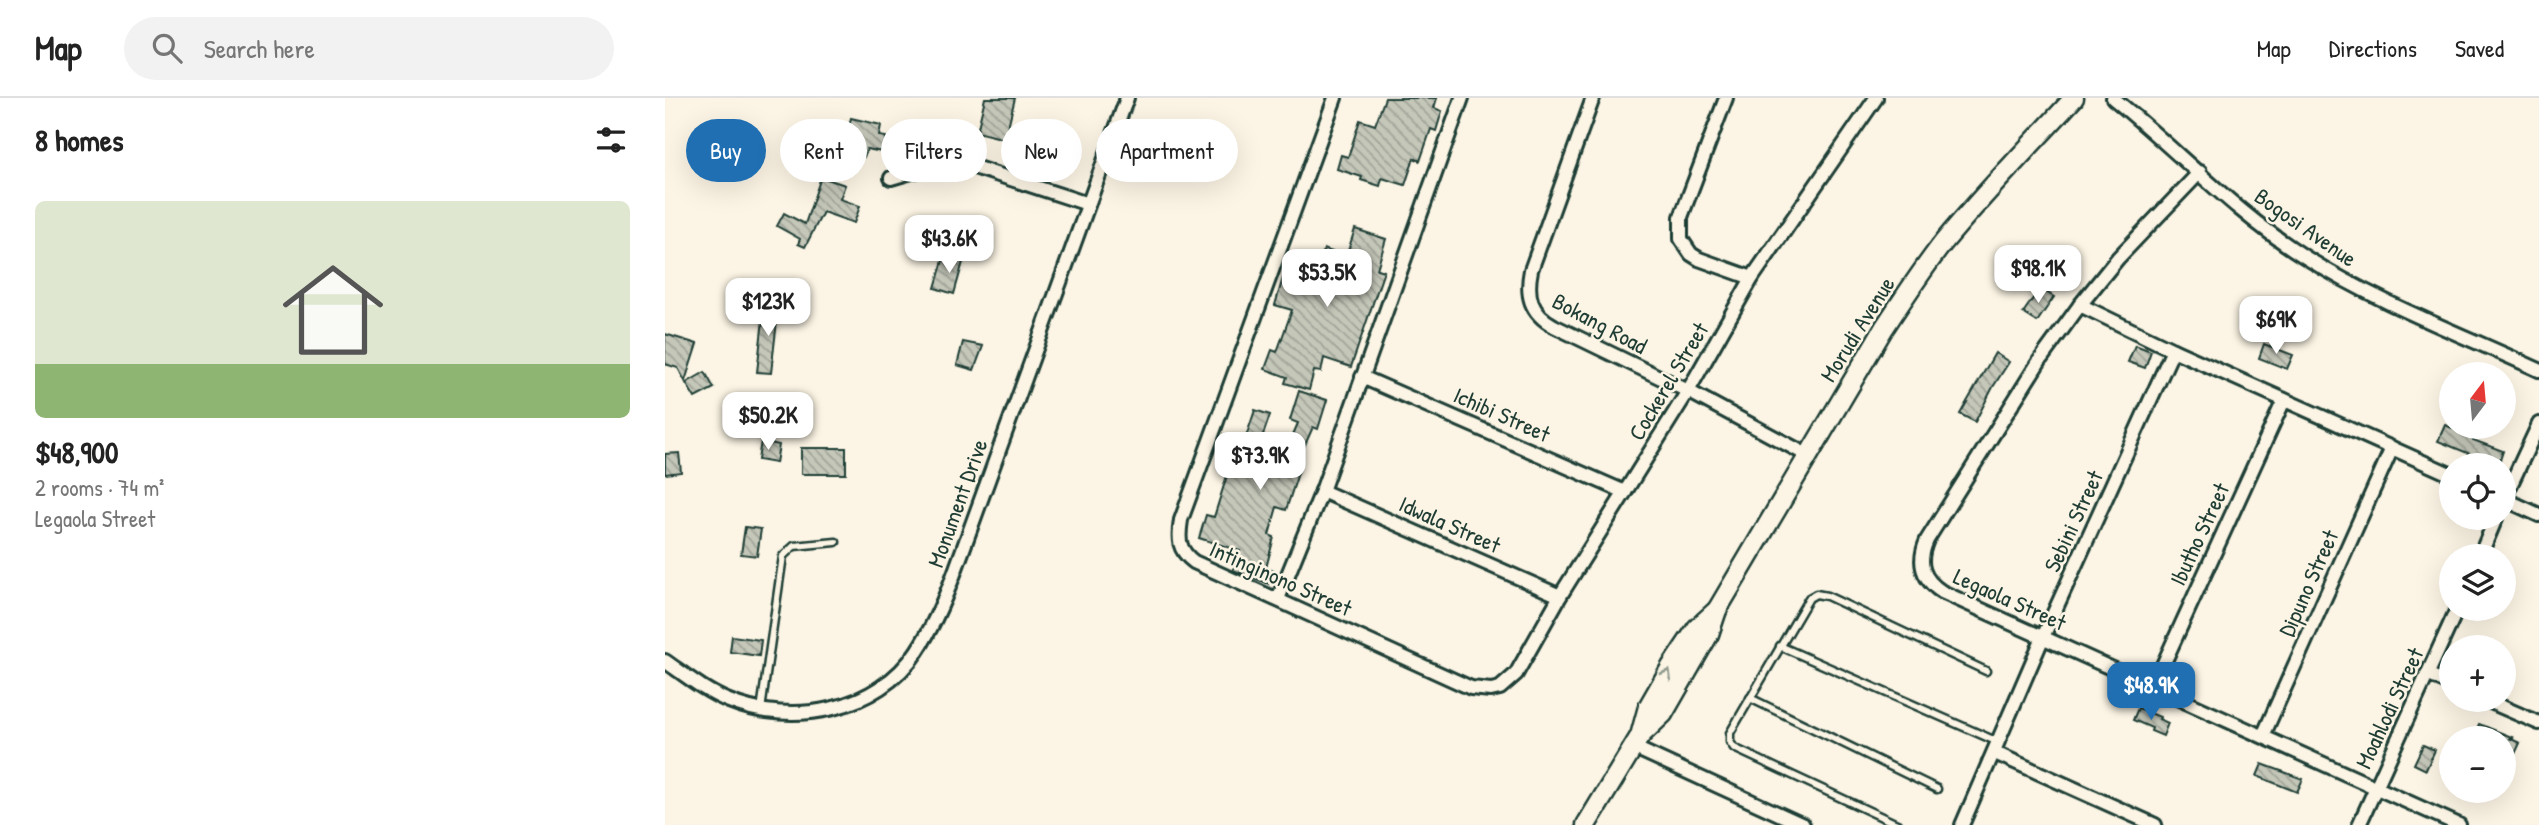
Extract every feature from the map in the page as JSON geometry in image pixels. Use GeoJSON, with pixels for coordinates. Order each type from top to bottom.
{"type":"FeatureCollection","features":[{"type":"Feature","properties":{"kind":"street","name":"Monument Drive"},"geometry":{"type":"LineString","coordinates":[[665,661],[729,701],[761,710],[795,712],[824,711],[871,695],[896,675],[916,653],[932,626],[954,574],[1127,98]]}},
{"type":"Feature","properties":{"kind":"street","name":"Intinginono Street"},"geometry":{"type":"LineString","coordinates":[[1335,98],[1181,520],[1181,549],[1194,562],[1471,688],[1500,688]]}},
{"type":"Feature","properties":{"kind":"street"},"geometry":{"type":"LineString","coordinates":[[1278,599],[1322,491],[1462,98]]}},
{"type":"Feature","properties":{"kind":"street","name":"Bokang Road"},"geometry":{"type":"LineString","coordinates":[[1593,98],[1531,270],[1528,295],[1532,307],[1554,327],[1688,391],[1809,456]]}},
{"type":"Feature","properties":{"kind":"street"},"geometry":{"type":"LineString","coordinates":[[1725,98],[1681,217],[1681,239],[1691,254],[1699,259],[1752,278]]}},
{"type":"Feature","properties":{"kind":"street","name":"Cockerel Street"},"geometry":{"type":"LineString","coordinates":[[1500,688],[1516,674],[1560,596],[1688,391],[1752,278],[1876,98]]}},
{"type":"Feature","properties":{"kind":"street","name":"Morudi Avenue"},"geometry":{"type":"LineString","coordinates":[[1587,825],[1637,742],[1648,707],[1671,667],[1697,628],[1717,610],[1884,328],[1934,256],[1983,197],[2074,98]]}},
{"type":"Feature","properties":{"kind":"street","name":"Bogosi Avenue"},"geometry":{"type":"LineString","coordinates":[[2113,98],[2277,238],[2329,272],[2539,370]]}},
{"type":"Feature","properties":{"kind":"street"},"geometry":{"type":"LineString","coordinates":[[987,170],[1088,204]]}},
{"type":"Feature","properties":{"kind":"street","name":"Legaola Street"},"geometry":{"type":"LineString","coordinates":[[2200,173],[2118,258],[2080,304],[2040,360],[1927,540],[1921,559],[1922,570],[1933,586],[2459,825]]}},
{"type":"Feature","properties":{"kind":"street"},"geometry":{"type":"LineString","coordinates":[[2080,304],[2173,350],[2439,469]]}},
{"type":"Feature","properties":{"kind":"street","name":"Sebini Street"},"geometry":{"type":"LineString","coordinates":[[1962,825],[2043,637],[2173,350]]}},
{"type":"Feature","properties":{"kind":"street","name":"Ichibi Street"},"geometry":{"type":"LineString","coordinates":[[1362,377],[1625,492]]}},
{"type":"Feature","properties":{"kind":"street","name":"Ibutho Street"},"geometry":{"type":"LineString","coordinates":[[2153,687],[2284,400]]}},
{"type":"Feature","properties":{"kind":"street"},"geometry":{"type":"LineString","coordinates":[[2516,473],[2539,424]]}},
{"type":"Feature","properties":{"kind":"street","name":"Dipuno Street"},"geometry":{"type":"LineString","coordinates":[[2263,736],[2392,448]]}},
{"type":"Feature","properties":{"kind":"street","name":"Idwala Street"},"geometry":{"type":"LineString","coordinates":[[1322,491],[1560,596]]}},
{"type":"Feature","properties":{"kind":"street"},"geometry":{"type":"LineString","coordinates":[[2516,504],[2539,515]]}},
{"type":"Feature","properties":{"kind":"street","name":"Moahlodi Street"},"geometry":{"type":"LineString","coordinates":[[2358,825],[2452,621]]}},
{"type":"Feature","properties":{"kind":"street"},"geometry":{"type":"LineString","coordinates":[[2429,675],[2439,679]]}},
{"type":"Feature","properties":{"kind":"street"},"geometry":{"type":"LineString","coordinates":[[2514,712],[2539,723]]}},
{"type":"Feature","properties":{"kind":"street"},"geometry":{"type":"LineString","coordinates":[[1637,742],[1803,825]]}},
{"type":"Feature","properties":{"kind":"street"},"geometry":{"type":"LineString","coordinates":[[1997,748],[2155,825]]}},
{"type":"Feature","properties":{"kind":"lane"},"geometry":{"type":"LineString","coordinates":[[761,710],[783,556],[795,546],[836,542]]}},
{"type":"Feature","properties":{"kind":"lane"},"geometry":{"type":"LineString","coordinates":[[1899,825],[1734,748],[1730,742],[1730,733],[1809,598],[1816,594],[1827,596],[1986,671]]}},
{"type":"Feature","properties":{"kind":"lane"},"geometry":{"type":"LineString","coordinates":[[1780,646],[1997,748]]}},
{"type":"Feature","properties":{"kind":"lane"},"geometry":{"type":"LineString","coordinates":[[1750,698],[1937,789]]}},
{"type":"Feature","properties":{"kind":"building"},"geometry":{"type":"Polygon","coordinates":[[[985,98],[1015,98],[1010,119],[1001,119],[1001,138],[987,134],[987,119],[980,119],[985,98]]]}},
{"type":"Feature","properties":{"kind":"building"},"geometry":{"type":"Polygon","coordinates":[[[1385,98],[1437,98],[1434,108],[1442,111],[1436,131],[1431,129],[1420,161],[1414,158],[1405,185],[1382,178],[1380,186],[1337,169],[1341,155],[1348,157],[1360,120],[1375,125],[1385,98]]]}},
{"type":"Feature","properties":{"kind":"building"},"geometry":{"type":"Polygon","coordinates":[[[867,122],[881,125],[881,152],[867,149],[867,122]]]}},
{"type":"Feature","properties":{"kind":"building"},"geometry":{"type":"Polygon","coordinates":[[[819,182],[845,185],[840,199],[860,206],[854,223],[823,212],[805,247],[798,244],[800,239],[777,226],[784,213],[805,224],[819,182]]]}},
{"type":"Feature","properties":{"kind":"building"},"geometry":{"type":"Polygon","coordinates":[[[1355,229],[1386,239],[1377,269],[1384,271],[1351,367],[1324,358],[1321,372],[1314,371],[1309,390],[1285,383],[1287,377],[1265,369],[1272,350],[1277,352],[1292,310],[1275,305],[1283,278],[1289,280],[1299,253],[1320,261],[1324,249],[1346,257],[1355,229]]]}},
{"type":"Feature","properties":{"kind":"building"},"geometry":{"type":"Polygon","coordinates":[[[944,257],[963,262],[954,294],[935,288],[944,257]]]}},
{"type":"Feature","properties":{"kind":"building"},"geometry":{"type":"Polygon","coordinates":[[[2040,288],[2054,297],[2037,322],[2023,313],[2040,288]]]}},
{"type":"Feature","properties":{"kind":"building"},"geometry":{"type":"Polygon","coordinates":[[[765,302],[779,304],[771,373],[757,372],[765,302]]]}},
{"type":"Feature","properties":{"kind":"building"},"geometry":{"type":"Polygon","coordinates":[[[665,334],[697,344],[685,381],[678,368],[665,364],[665,334]]]}},
{"type":"Feature","properties":{"kind":"building"},"geometry":{"type":"Polygon","coordinates":[[[963,342],[983,346],[974,370],[957,365],[963,342]]]}},
{"type":"Feature","properties":{"kind":"building"},"geometry":{"type":"Polygon","coordinates":[[[2264,344],[2293,355],[2287,369],[2259,358],[2264,344]]]}},
{"type":"Feature","properties":{"kind":"building"},"geometry":{"type":"Polygon","coordinates":[[[2135,345],[2151,351],[2145,368],[2128,362],[2135,345]]]}},
{"type":"Feature","properties":{"kind":"building"},"geometry":{"type":"Polygon","coordinates":[[[1995,353],[2009,362],[1975,422],[1960,414],[1995,353]]]}},
{"type":"Feature","properties":{"kind":"building"},"geometry":{"type":"Polygon","coordinates":[[[705,372],[714,388],[695,398],[686,383],[705,372]]]}},
{"type":"Feature","properties":{"kind":"building"},"geometry":{"type":"Polygon","coordinates":[[[1299,391],[1327,400],[1318,429],[1313,427],[1294,469],[1299,470],[1286,510],[1277,507],[1269,535],[1274,537],[1266,568],[1274,571],[1269,584],[1233,570],[1240,551],[1199,538],[1206,515],[1214,517],[1235,450],[1241,452],[1255,410],[1270,415],[1262,438],[1258,437],[1248,468],[1276,475],[1298,423],[1290,420],[1299,391]]]}},
{"type":"Feature","properties":{"kind":"building"},"geometry":{"type":"Polygon","coordinates":[[[2439,439],[2473,439],[2503,451],[2468,453],[2438,441],[2439,439]]]}},
{"type":"Feature","properties":{"kind":"building"},"geometry":{"type":"Polygon","coordinates":[[[761,441],[779,445],[776,463],[758,460],[761,441]]]}},
{"type":"Feature","properties":{"kind":"building"},"geometry":{"type":"Polygon","coordinates":[[[801,448],[846,448],[846,474],[801,474],[801,448]]]}},
{"type":"Feature","properties":{"kind":"building"},"geometry":{"type":"Polygon","coordinates":[[[679,453],[681,472],[665,474],[665,454],[679,453]]]}},
{"type":"Feature","properties":{"kind":"building"},"geometry":{"type":"Polygon","coordinates":[[[745,527],[761,529],[757,556],[741,554],[745,527]]]}},
{"type":"Feature","properties":{"kind":"building"},"geometry":{"type":"Polygon","coordinates":[[[732,636],[761,640],[759,656],[730,652],[732,636]]]}},
{"type":"Feature","properties":{"kind":"building"},"geometry":{"type":"Polygon","coordinates":[[[2138,708],[2168,723],[2163,736],[2133,720],[2138,708]]]}},
{"type":"Feature","properties":{"kind":"building"},"geometry":{"type":"Polygon","coordinates":[[[2423,745],[2435,750],[2426,770],[2414,764],[2423,745]]]}},
{"type":"Feature","properties":{"kind":"building"},"geometry":{"type":"Polygon","coordinates":[[[2262,764],[2303,779],[2297,792],[2257,776],[2262,764]]]}}]}
